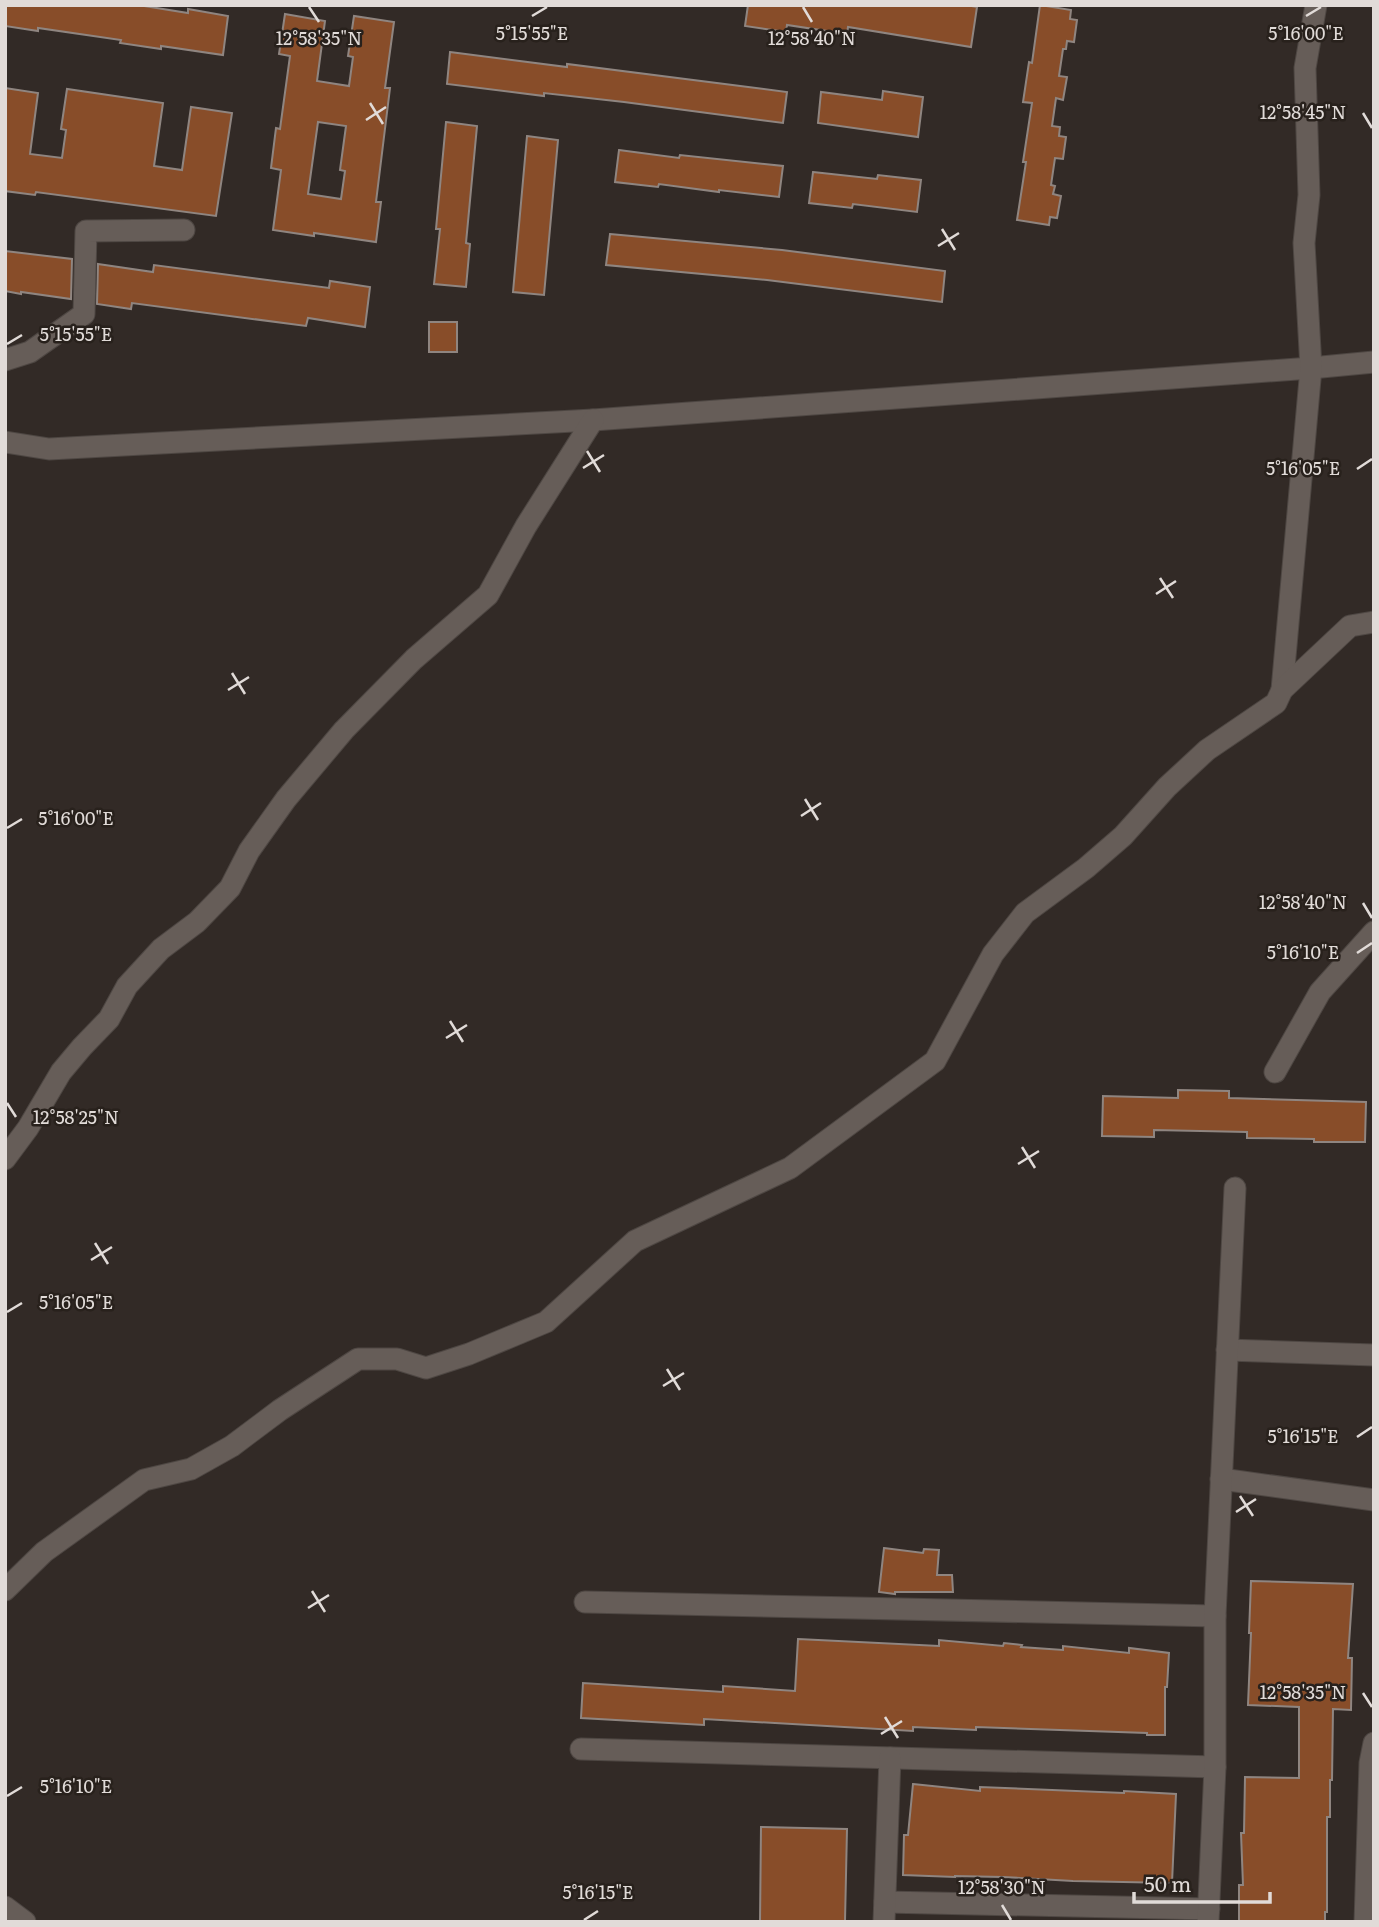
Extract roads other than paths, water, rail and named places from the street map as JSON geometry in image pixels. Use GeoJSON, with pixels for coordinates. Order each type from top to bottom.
{"type":"FeatureCollection","features":[{"type":"Feature","properties":{"kind":"street"},"geometry":{"type":"LineString","coordinates":[[5,1590],[44,1552],[144,1480],[191,1469],[232,1446],[280,1410],[358,1359],[397,1359],[426,1368],[469,1354],[546,1322],[635,1241],[790,1168],[935,1060],[993,954],[1025,913],[1123,836],[1167,787],[1207,750],[1276,703],[1282,690],[1311,368],[1304,243],[1309,195],[1305,68],[1316,5]]}},
{"type":"Feature","properties":{"kind":"street"},"geometry":{"type":"LineString","coordinates":[[5,360],[30,352],[83,314],[86,231],[184,230]]}},
{"type":"Feature","properties":{"kind":"street"},"geometry":{"type":"LineString","coordinates":[[5,442],[49,449],[593,420],[1374,362]]}},
{"type":"Feature","properties":{"kind":"street"},"geometry":{"type":"LineString","coordinates":[[5,1158],[28,1128],[61,1072],[109,1019],[127,986],[161,949],[197,922],[230,888],[249,851],[286,799],[344,730],[414,659],[488,596],[526,526],[593,420]]}},
{"type":"Feature","properties":{"kind":"street"},"geometry":{"type":"LineString","coordinates":[[1282,690],[1350,626],[1374,622]]}},
{"type":"Feature","properties":{"kind":"street"},"geometry":{"type":"LineString","coordinates":[[1275,1072],[1320,992],[1374,932]]}},
{"type":"Feature","properties":{"kind":"street"},"geometry":{"type":"LineString","coordinates":[[890,1758],[885,1912],[1208,1915],[1215,1767],[1215,1616],[1235,1188]]}},
{"type":"Feature","properties":{"kind":"street"},"geometry":{"type":"LineString","coordinates":[[1227,1350],[1374,1355]]}},
{"type":"Feature","properties":{"kind":"street"},"geometry":{"type":"LineString","coordinates":[[1221,1479],[1374,1500]]}},
{"type":"Feature","properties":{"kind":"street"},"geometry":{"type":"LineString","coordinates":[[585,1602],[1215,1616]]}},
{"type":"Feature","properties":{"kind":"street"},"geometry":{"type":"LineString","coordinates":[[581,1749],[1215,1767]]}},
{"type":"Feature","properties":{"kind":"street"},"geometry":{"type":"LineString","coordinates":[[1365,1922],[1372,1757]]}},
{"type":"Feature","properties":{"kind":"street"},"geometry":{"type":"LineString","coordinates":[[5,1907],[25,1922]]}}]}
